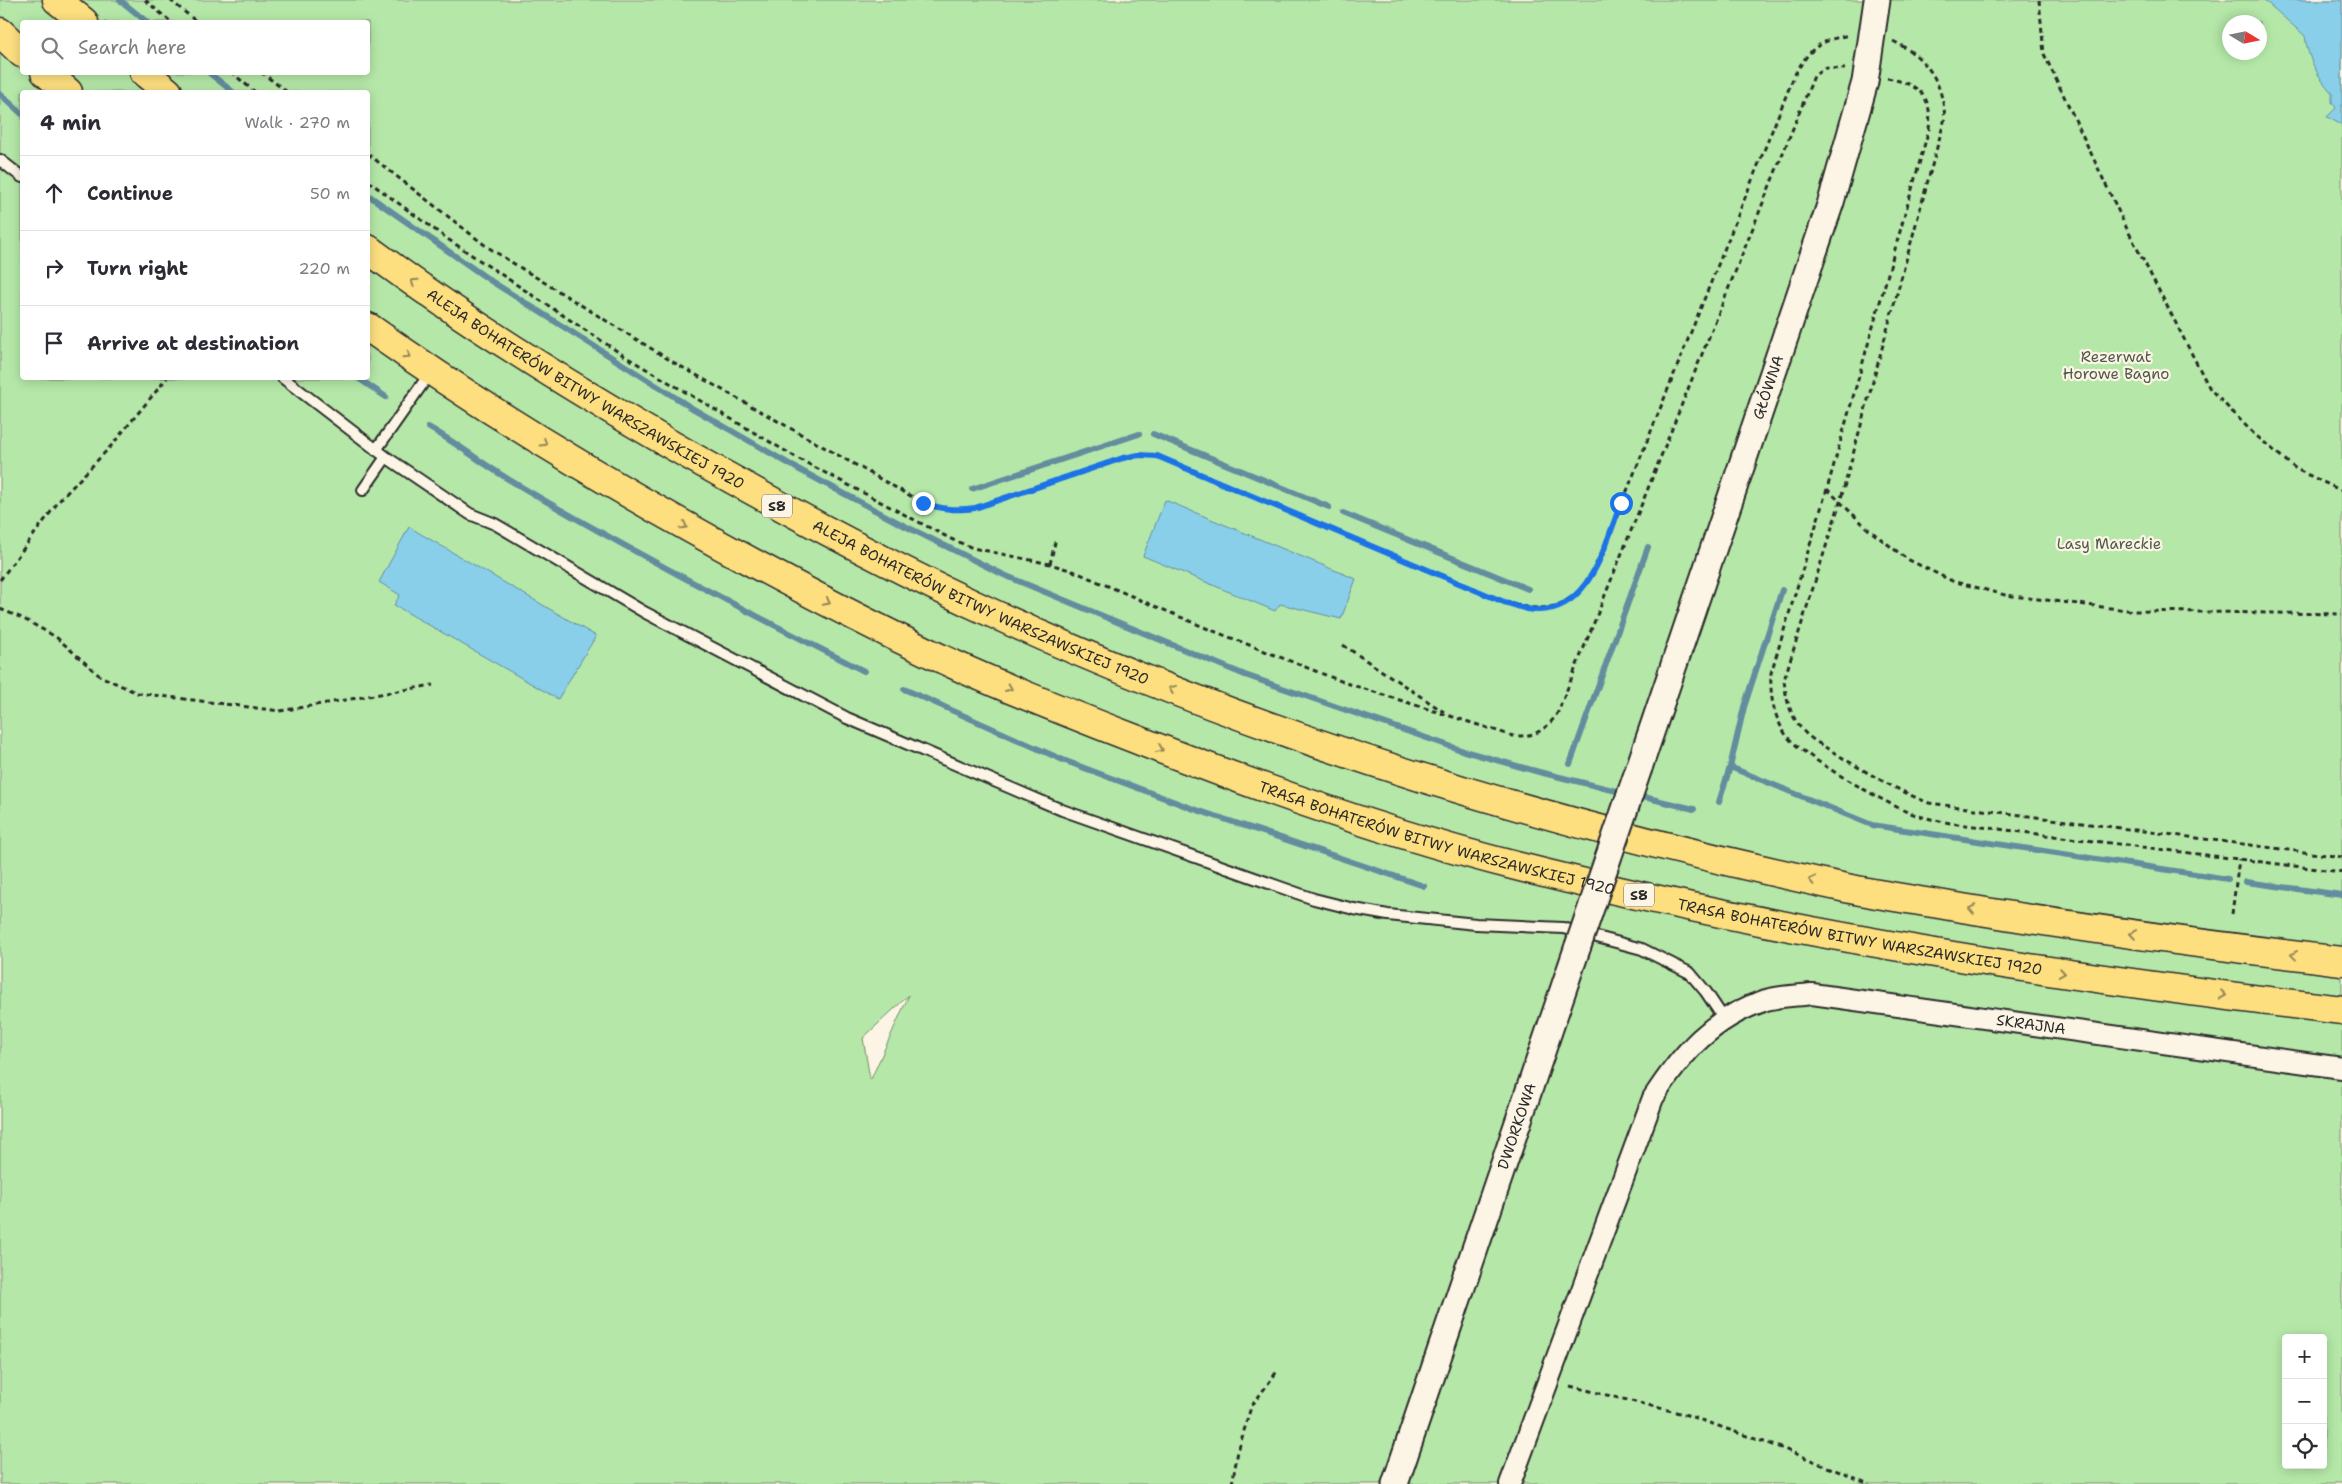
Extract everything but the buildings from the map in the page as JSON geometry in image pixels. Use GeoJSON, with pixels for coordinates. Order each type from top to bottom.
{"type":"FeatureCollection","features":[{"type":"Feature","properties":{"kind":"highway"},"geometry":{"type":"LineString","coordinates":[[58,0],[82,20]]}},
{"type":"Feature","properties":{"kind":"highway"},"geometry":{"type":"LineString","coordinates":[[0,32],[20,51]]}},
{"type":"Feature","properties":{"kind":"highway"},"geometry":{"type":"LineString","coordinates":[[48,75],[66,90]]}},
{"type":"Feature","properties":{"kind":"highway"},"geometry":{"type":"LineString","coordinates":[[148,75],[166,90]]}},
{"type":"Feature","properties":{"kind":"highway","name":"ALEJA BOHATERÓW BITWY WARSZAWSKIEJ 1920"},"geometry":{"type":"LineString","coordinates":[[370,250],[495,338],[635,424],[779,507],[993,614],[1082,653],[1217,707],[1423,777],[1531,811],[1624,836],[1849,889],[2043,921],[2342,961]]}},
{"type":"Feature","properties":{"kind":"highway","name":"S8"},"geometry":{"type":"LineString","coordinates":[[370,328],[431,372]]}},
{"type":"Feature","properties":{"kind":"highway","name":"TRASA BOHATERÓW BITWY WARSZAWSKIEJ 1920"},"geometry":{"type":"LineString","coordinates":[[431,372],[568,458],[683,526],[842,610],[964,669],[1195,763],[1294,799],[1400,834],[1514,866],[1727,915],[1865,942],[2081,976],[2342,1010]]}},
{"type":"Feature","properties":{"kind":"street","name":"GŁÓWNA"},"geometry":{"type":"LineString","coordinates":[[1639,768],[1831,202],[1866,74],[1877,0]]}},
{"type":"Feature","properties":{"kind":"street","name":"DWORKOWA"},"geometry":{"type":"LineString","coordinates":[[1395,1484],[1639,768]]}},
{"type":"Feature","properties":{"kind":"street","name":"SKRAJNA"},"geometry":{"type":"LineString","coordinates":[[1724,1019],[1767,1000],[1812,994],[2342,1068]]}},
{"type":"Feature","properties":{"kind":"street"},"geometry":{"type":"LineString","coordinates":[[1510,1484],[1653,1098],[1675,1065],[1695,1042],[1724,1019]]}},
{"type":"Feature","properties":{"kind":"lane"},"geometry":{"type":"LineString","coordinates":[[0,160],[20,175]]}},
{"type":"Feature","properties":{"kind":"lane"},"geometry":{"type":"LineString","coordinates":[[376,450],[431,372]]}},
{"type":"Feature","properties":{"kind":"lane"},"geometry":{"type":"LineString","coordinates":[[286,380],[376,450],[470,514],[495,524],[644,612],[839,714],[938,758],[1062,810],[1314,899],[1388,915],[1476,924],[1563,928],[1642,949],[1690,973],[1706,992],[1724,1019]]}},
{"type":"Feature","properties":{"kind":"lane"},"geometry":{"type":"LineString","coordinates":[[363,490],[386,457]]}},
{"type":"Feature","properties":{"kind":"path"},"geometry":{"type":"LineString","coordinates":[[146,0],[169,20]]}},
{"type":"Feature","properties":{"kind":"path"},"geometry":{"type":"LineString","coordinates":[[170,0],[195,20]]}},
{"type":"Feature","properties":{"kind":"path"},"geometry":{"type":"LineString","coordinates":[[2039,0],[2044,54],[2125,225],[2210,388],[2253,433],[2296,469],[2342,492]]}},
{"type":"Feature","properties":{"kind":"path"},"geometry":{"type":"LineString","coordinates":[[370,156],[486,246],[673,362],[923,503],[941,509],[967,509],[1123,458],[1139,455],[1157,456],[1504,602],[1528,609],[1542,609],[1559,605],[1578,594],[1596,568],[1712,276],[1794,76],[1803,60],[1809,51],[1831,38],[1850,35],[1872,36],[1893,40],[1912,50],[1930,68],[1943,97],[1945,118],[1840,502],[1784,680],[1786,701],[1793,717],[1801,729],[1819,743],[1884,783],[1929,803],[2342,857]]}},
{"type":"Feature","properties":{"kind":"path"},"geometry":{"type":"LineString","coordinates":[[370,182],[449,240],[626,357],[799,459],[951,539],[973,548],[1050,564],[1073,571],[1206,628],[1346,683],[1513,736],[1536,734],[1546,728],[1552,722],[1561,703],[1814,76],[1824,68],[1834,67],[1911,84],[1927,101],[1931,114],[1921,158],[1827,490],[1771,673],[1770,693],[1775,715],[1792,741],[1807,754],[1878,796],[1922,818],[2342,872]]}},
{"type":"Feature","properties":{"kind":"path"},"geometry":{"type":"LineString","coordinates":[[235,75],[254,90]]}},
{"type":"Feature","properties":{"kind":"path"},"geometry":{"type":"LineString","coordinates":[[265,75],[284,90]]}},
{"type":"Feature","properties":{"kind":"path"},"geometry":{"type":"LineString","coordinates":[[0,580],[59,501],[111,446],[165,380]]}},
{"type":"Feature","properties":{"kind":"path"},"geometry":{"type":"LineString","coordinates":[[1827,490],[1868,529],[1907,559],[1952,581],[2005,595],[2135,611],[2342,614]]}},
{"type":"Feature","properties":{"kind":"path"},"geometry":{"type":"LineString","coordinates":[[1050,564],[1056,538]]}},
{"type":"Feature","properties":{"kind":"path"},"geometry":{"type":"LineString","coordinates":[[0,609],[22,618],[56,637],[100,676],[137,693],[280,711],[433,685]]}},
{"type":"Feature","properties":{"kind":"path"},"geometry":{"type":"LineString","coordinates":[[1343,645],[1448,715]]}},
{"type":"Feature","properties":{"kind":"path"},"geometry":{"type":"LineString","coordinates":[[2232,914],[2239,859]]}},
{"type":"Feature","properties":{"kind":"path"},"geometry":{"type":"LineString","coordinates":[[1232,1484],[1238,1451],[1251,1407],[1278,1370]]}},
{"type":"Feature","properties":{"kind":"path"},"geometry":{"type":"LineString","coordinates":[[1570,1386],[1684,1414],[1784,1449],[1870,1484]]}},
{"type":"Feature","properties":{"kind":"green space"},"geometry":{"type":"Polygon","coordinates":[[[0,0],[2342,0],[2342,1484],[0,1484],[0,0]],[[909,995],[863,1038],[870,1079],[871,1079],[909,995]]]}},
{"type":"Feature","properties":{"kind":"water"},"geometry":{"type":"Polygon","coordinates":[[[2264,0],[2342,0],[2342,125],[2327,117],[2336,108],[2332,102],[2332,93],[2314,67],[2308,52],[2305,36],[2264,0]]]}},
{"type":"Feature","properties":{"kind":"water"},"geometry":{"type":"Polygon","coordinates":[[[1165,500],[1356,579],[1341,619],[1280,604],[1275,611],[1143,556],[1165,500]]]}},
{"type":"Feature","properties":{"kind":"water"},"geometry":{"type":"Polygon","coordinates":[[[409,527],[596,636],[558,699],[394,605],[400,595],[379,582],[409,527]]]}},
{"type":"Feature","properties":{"kind":"waterway"},"geometry":{"type":"LineString","coordinates":[[120,0],[145,20]]}},
{"type":"Feature","properties":{"kind":"waterway"},"geometry":{"type":"LineString","coordinates":[[212,75],[230,90]]}},
{"type":"Feature","properties":{"kind":"waterway"},"geometry":{"type":"LineString","coordinates":[[0,94],[20,112]]}},
{"type":"Feature","properties":{"kind":"waterway"},"geometry":{"type":"LineString","coordinates":[[370,196],[491,281],[692,408],[798,469],[899,523],[1004,575],[1245,675],[1464,751],[1625,793]]}},
{"type":"Feature","properties":{"kind":"waterway"},"geometry":{"type":"LineString","coordinates":[[361,380],[386,397]]}},
{"type":"Feature","properties":{"kind":"waterway"},"geometry":{"type":"LineString","coordinates":[[428,427],[513,482],[600,532],[731,603],[864,671]]}},
{"type":"Feature","properties":{"kind":"waterway"},"geometry":{"type":"LineString","coordinates":[[972,489],[1139,434]]}},
{"type":"Feature","properties":{"kind":"waterway"},"geometry":{"type":"LineString","coordinates":[[1153,434],[1329,507]]}},
{"type":"Feature","properties":{"kind":"waterway"},"geometry":{"type":"LineString","coordinates":[[1343,513],[1528,589]]}},
{"type":"Feature","properties":{"kind":"waterway"},"geometry":{"type":"LineString","coordinates":[[1570,764],[1648,547]]}},
{"type":"Feature","properties":{"kind":"waterway"},"geometry":{"type":"LineString","coordinates":[[1730,767],[1744,707],[1782,590]]}},
{"type":"Feature","properties":{"kind":"waterway"},"geometry":{"type":"LineString","coordinates":[[904,689],[1063,760],[1191,808],[1424,886]]}},
{"type":"Feature","properties":{"kind":"waterway"},"geometry":{"type":"LineString","coordinates":[[1719,802],[1730,767],[1872,825],[2228,879]]}},
{"type":"Feature","properties":{"kind":"waterway"},"geometry":{"type":"LineString","coordinates":[[1635,795],[1694,809]]}},
{"type":"Feature","properties":{"kind":"waterway"},"geometry":{"type":"LineString","coordinates":[[2246,882],[2342,895]]}},
{"type":"Feature","properties":{"kind":"route"},"geometry":{"type":"LineString","coordinates":[[923,503],[941,509],[959,511],[975,508],[1123,458],[1139,455],[1157,456],[1504,602],[1528,609],[1542,609],[1559,605],[1578,594],[1587,584],[1596,568],[1621,503]]}},
{"type":"Feature","properties":{"kind":"park label","name":"Rezerwat Horowe Bagno"},"geometry":{"type":"Point","coordinates":[2116,366]}},
{"type":"Feature","properties":{"kind":"park label","name":"Lasy Mareckie"},"geometry":{"type":"Point","coordinates":[2109,544]}}]}
